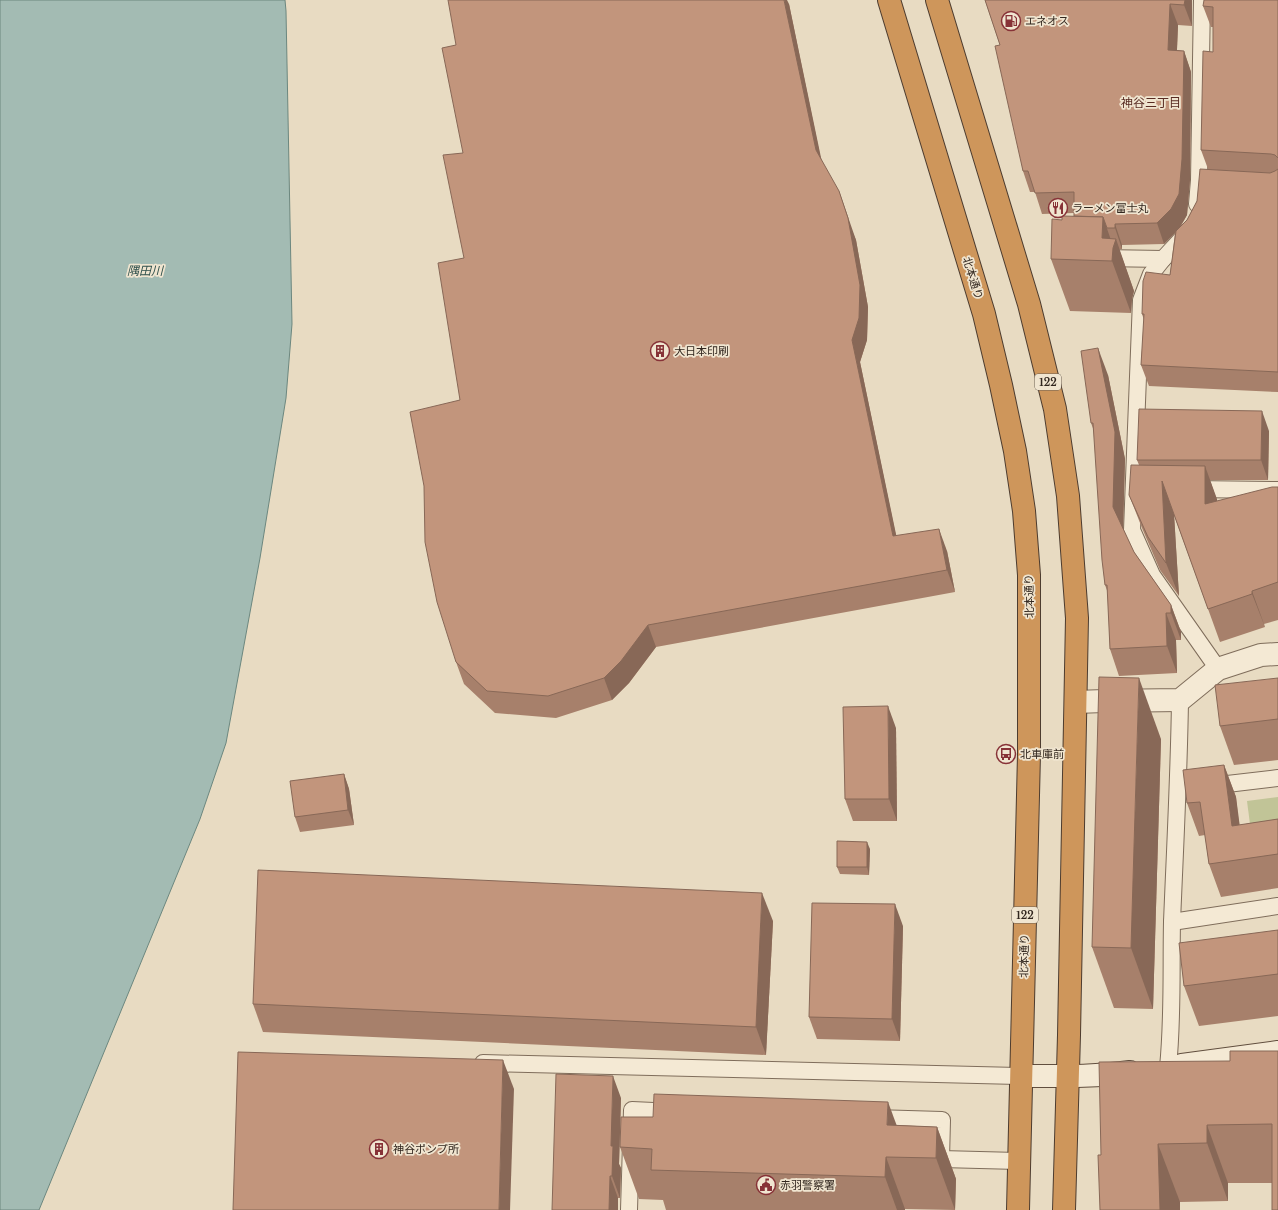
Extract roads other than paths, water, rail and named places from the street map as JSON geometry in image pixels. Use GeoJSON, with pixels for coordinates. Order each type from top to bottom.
{"type":"FeatureCollection","features":[{"type":"Feature","properties":{"kind":"highway","name":"北本通り"},"geometry":{"type":"LineString","coordinates":[[889,0],[984,314],[1015,450],[1024,511],[1029,575],[1029,754],[1018,1210]]}},
{"type":"Feature","properties":{"kind":"highway","name":"122"},"geometry":{"type":"LineString","coordinates":[[937,0],[1029,304],[1055,409],[1068,496],[1077,610],[1064,1210]]}},
{"type":"Feature","properties":{"kind":"street"},"geometry":{"type":"LineString","coordinates":[[1076,702],[1180,700],[1218,669],[1261,655],[1278,654]]}},
{"type":"Feature","properties":{"kind":"street"},"geometry":{"type":"LineString","coordinates":[[1021,1076],[1108,1075],[1278,1052]]}},
{"type":"Feature","properties":{"kind":"lane"},"geometry":{"type":"LineString","coordinates":[[1202,0],[1207,180],[1196,218],[1186,236],[1163,259],[1151,274],[1141,300],[1141,489],[1132,530],[1152,575],[1218,669]]}},
{"type":"Feature","properties":{"kind":"lane"},"geometry":{"type":"LineString","coordinates":[[1088,258],[1163,259]]}},
{"type":"Feature","properties":{"kind":"lane"},"geometry":{"type":"LineString","coordinates":[[1179,489],[1278,490]]}},
{"type":"Feature","properties":{"kind":"lane"},"geometry":{"type":"LineString","coordinates":[[1168,1067],[1171,1041],[1172,922],[1178,789],[1180,700]]}},
{"type":"Feature","properties":{"kind":"lane"},"geometry":{"type":"LineString","coordinates":[[1178,789],[1278,778]]}},
{"type":"Feature","properties":{"kind":"lane"},"geometry":{"type":"LineString","coordinates":[[1172,922],[1278,906]]}},
{"type":"Feature","properties":{"kind":"lane"},"geometry":{"type":"LineString","coordinates":[[468,1063],[1021,1076]]}},
{"type":"Feature","properties":{"kind":"lane"},"geometry":{"type":"LineString","coordinates":[[629,1210],[632,1110],[688,1112]]}},
{"type":"Feature","properties":{"kind":"lane"},"geometry":{"type":"LineString","coordinates":[[862,1118],[942,1120],[941,1159],[1019,1161]]}},
{"type":"Feature","properties":{"kind":"water","name":"隅田川"},"geometry":{"type":"Polygon","coordinates":[[[0,0],[285,0],[286,11],[292,324],[286,398],[260,558],[226,743],[200,819],[39,1210],[0,1210],[0,0]]]}},
{"type":"Feature","properties":{"kind":"place","name":"エネオス"},"geometry":{"type":"Point","coordinates":[1011,21]}},
{"type":"Feature","properties":{"kind":"place","name":"ラーメン富士丸"},"geometry":{"type":"Point","coordinates":[1058,208]}},
{"type":"Feature","properties":{"kind":"place","name":"大日本印刷"},"geometry":{"type":"Point","coordinates":[660,351]}},
{"type":"Feature","properties":{"kind":"place","name":"北車庫前"},"geometry":{"type":"Point","coordinates":[1006,754]}},
{"type":"Feature","properties":{"kind":"place","name":"神谷ポンプ所"},"geometry":{"type":"Point","coordinates":[379,1149]}},
{"type":"Feature","properties":{"kind":"place","name":"赤羽警察署"},"geometry":{"type":"Point","coordinates":[766,1185]}},
{"type":"Feature","properties":{"kind":"district","name":"神谷三丁目"},"geometry":{"type":"Point","coordinates":[1151,102]}}]}
